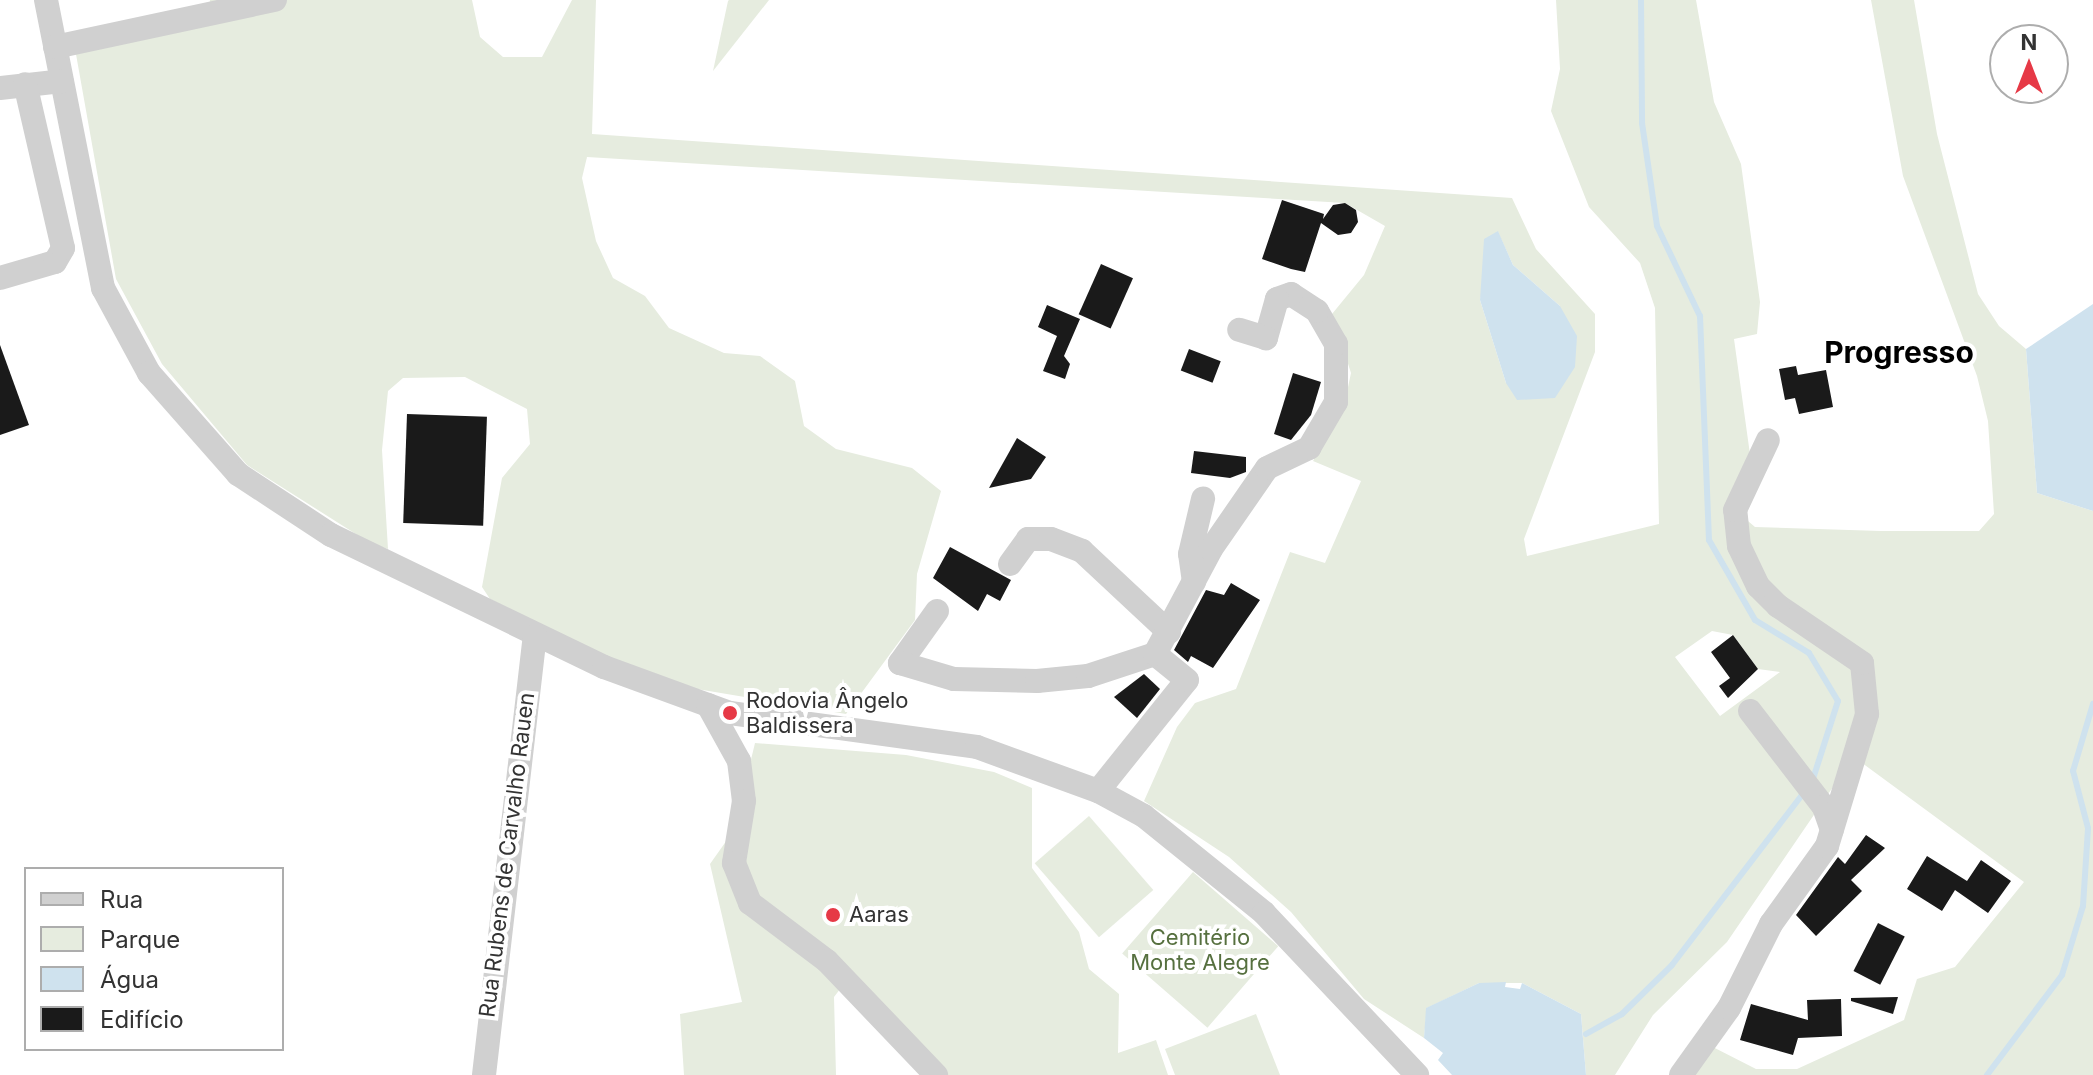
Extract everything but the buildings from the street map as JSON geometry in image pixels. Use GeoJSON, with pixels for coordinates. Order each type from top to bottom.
{"type":"FeatureCollection","features":[{"type":"Feature","properties":{"kind":"street"},"geometry":{"type":"LineString","coordinates":[[46,0],[103,288],[149,373],[193,427],[238,474],[331,535],[535,636],[708,705],[977,747],[1098,791],[1144,816],[1264,913],[1417,1075]]}},
{"type":"Feature","properties":{"kind":"street"},"geometry":{"type":"LineString","coordinates":[[55,47],[275,0]]}},
{"type":"Feature","properties":{"kind":"street"},"geometry":{"type":"LineString","coordinates":[[0,88],[62,81]]}},
{"type":"Feature","properties":{"kind":"street"},"geometry":{"type":"LineString","coordinates":[[0,278],[55,262],[63,248],[25,84]]}},
{"type":"Feature","properties":{"kind":"street"},"geometry":{"type":"LineString","coordinates":[[937,611],[900,663],[954,679],[1037,681],[1088,676],[1155,654],[1194,582],[1267,468],[1309,448],[1336,402],[1336,344],[1317,311],[1291,294],[1277,299],[1266,338],[1239,330]]}},
{"type":"Feature","properties":{"kind":"street"},"geometry":{"type":"LineString","coordinates":[[1681,1075],[1729,1008],[1771,924],[1832,830],[1867,714],[1862,663],[1778,606],[1758,586],[1739,546],[1735,510],[1768,440]]}},
{"type":"Feature","properties":{"kind":"street"},"geometry":{"type":"LineString","coordinates":[[1194,582],[1190,554],[1203,499]]}},
{"type":"Feature","properties":{"kind":"street"},"geometry":{"type":"LineString","coordinates":[[1010,564],[1028,539],[1051,539],[1082,551],[1169,632]]}},
{"type":"Feature","properties":{"kind":"street","name":"Rua Rubens de Carvalho Rauen"},"geometry":{"type":"LineString","coordinates":[[484,1075],[535,636]]}},
{"type":"Feature","properties":{"kind":"street"},"geometry":{"type":"LineString","coordinates":[[1098,791],[1187,680],[1155,654]]}},
{"type":"Feature","properties":{"kind":"street"},"geometry":{"type":"LineString","coordinates":[[708,705],[739,761],[744,801],[734,863],[750,903],[827,961],[936,1075]]}},
{"type":"Feature","properties":{"kind":"street"},"geometry":{"type":"LineString","coordinates":[[1750,711],[1824,807],[1832,830]]}},
{"type":"Feature","properties":{"kind":"green space"},"geometry":{"type":"Polygon","coordinates":[[[210,0],[472,0],[480,37],[503,57],[542,57],[572,0],[596,0],[592,134],[1512,198],[1536,249],[1595,314],[1595,352],[1524,539],[1527,556],[1659,524],[1655,308],[1640,263],[1589,207],[1551,111],[1560,69],[1556,0],[1696,0],[1714,102],[1741,164],[1760,302],[1757,334],[1734,339],[1753,476],[1735,510],[1755,527],[1881,531],[1979,531],[1994,514],[1988,421],[1977,376],[1903,176],[1871,0],[1914,0],[1937,134],[1978,294],[1999,326],[2026,349],[2037,493],[2093,511],[2093,1075],[1681,1075],[1705,1043],[1756,1069],[1797,1069],[1904,1020],[1917,979],[1955,967],[2024,882],[1858,760],[1848,765],[1727,942],[1653,1015],[1615,1075],[1586,1075],[1581,1014],[1522,983],[1479,983],[1427,1008],[1424,1038],[1364,999],[1291,912],[1229,857],[1144,801],[1177,727],[1195,703],[1236,689],[1290,552],[1325,563],[1361,481],[1313,461],[1344,406],[1351,373],[1332,314],[1364,275],[1385,226],[1345,203],[587,157],[582,178],[596,241],[613,278],[645,296],[669,328],[724,353],[760,356],[795,381],[804,426],[836,449],[912,468],[941,491],[917,574],[915,620],[846,714],[697,689],[590,650],[490,599],[482,587],[502,478],[530,444],[527,409],[465,377],[403,378],[388,391],[382,450],[388,549],[370,543],[247,465],[162,364],[116,279],[74,43],[209,10],[210,0]],[[1498,232],[1480,300],[1506,383],[1560,306],[1513,265],[1498,232]],[[1712,631],[1675,657],[1720,716],[1780,672],[1758,669],[1733,635],[1712,631]]]}},
{"type":"Feature","properties":{"kind":"green space"},"geometry":{"type":"Polygon","coordinates":[[[769,0],[713,71],[728,1],[769,0]]]}},
{"type":"Feature","properties":{"kind":"green space"},"geometry":{"type":"Polygon","coordinates":[[[755,743],[906,755],[994,772],[1032,788],[1032,868],[1079,932],[1089,969],[1119,994],[1118,1053],[1156,1040],[1168,1075],[947,1075],[850,976],[834,997],[836,1075],[684,1075],[680,1014],[742,1002],[710,864],[734,830],[755,743]]]}},
{"type":"Feature","properties":{"kind":"green space"},"geometry":{"type":"Polygon","coordinates":[[[1089,816],[1153,890],[1099,937],[1035,863],[1089,816]]]}},
{"type":"Feature","properties":{"kind":"green space","name":"Cemitério Monte Alegre"},"geometry":{"type":"Polygon","coordinates":[[[1193,872],[1278,946],[1207,1028],[1122,954],[1193,872]]]}},
{"type":"Feature","properties":{"kind":"green space"},"geometry":{"type":"Polygon","coordinates":[[[1256,1014],[1280,1075],[1175,1075],[1165,1049],[1256,1014]]]}},
{"type":"Feature","properties":{"kind":"water"},"geometry":{"type":"Polygon","coordinates":[[[1498,231],[1513,265],[1560,306],[1577,336],[1575,367],[1555,398],[1517,400],[1506,383],[1480,300],[1484,239],[1498,231]]]}},
{"type":"Feature","properties":{"kind":"water"},"geometry":{"type":"Polygon","coordinates":[[[2093,304],[2093,511],[2037,493],[2026,349],[2093,304]]]}},
{"type":"Feature","properties":{"kind":"water"},"geometry":{"type":"Polygon","coordinates":[[[1506,982],[1505,987],[1520,989],[1522,983],[1581,1014],[1586,1075],[1452,1075],[1438,1060],[1443,1053],[1424,1038],[1426,1008],[1479,983],[1506,982]]]}},
{"type":"Feature","properties":{"kind":"waterway"},"geometry":{"type":"LineString","coordinates":[[1641,0],[1642,123],[1657,226],[1700,316],[1709,540],[1755,620],[1809,653],[1838,701],[1812,782]]}},
{"type":"Feature","properties":{"kind":"waterway"},"geometry":{"type":"LineString","coordinates":[[1987,1075],[2062,975],[2083,906],[2088,828],[2073,771],[2093,704]]}},
{"type":"Feature","properties":{"kind":"waterway"},"geometry":{"type":"LineString","coordinates":[[1586,1034],[1622,1014],[1672,965],[1805,791]]}},
{"type":"Feature","properties":{"kind":"place","name":"Rodovia Ângelo Baldissera"},"geometry":{"type":"Point","coordinates":[730,713]}},
{"type":"Feature","properties":{"kind":"place","name":"Aaras"},"geometry":{"type":"Point","coordinates":[833,915]}},
{"type":"Feature","properties":{"kind":"district","name":"Progresso"},"geometry":{"type":"Point","coordinates":[1899,352]}}]}
